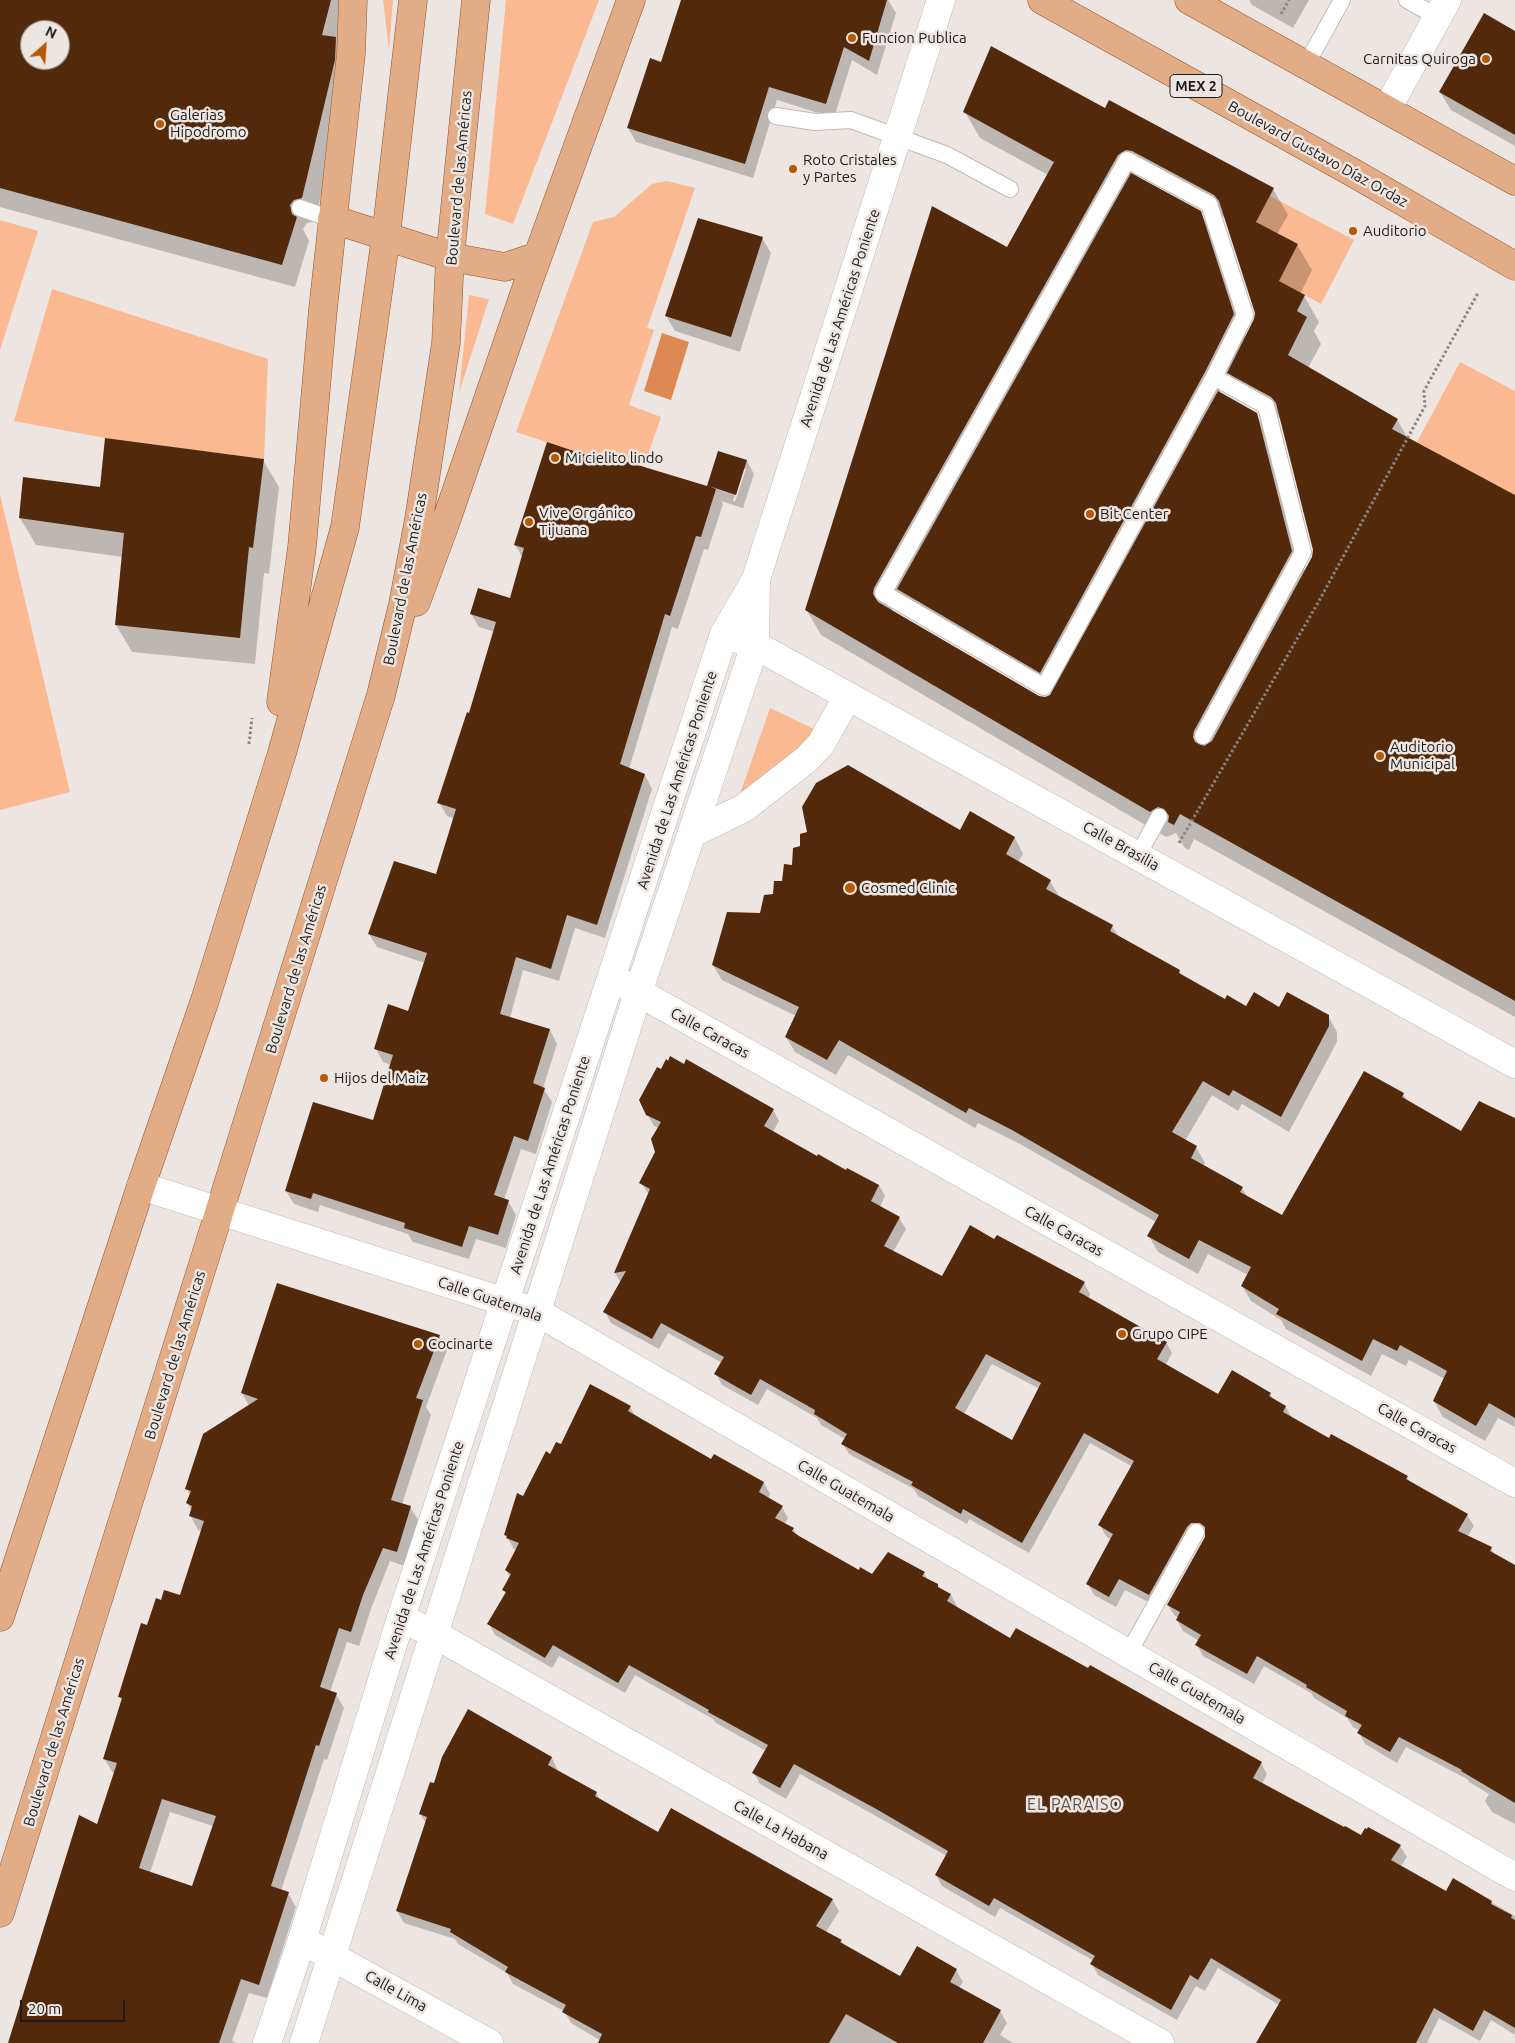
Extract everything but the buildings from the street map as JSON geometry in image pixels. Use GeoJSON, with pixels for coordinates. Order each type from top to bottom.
{"type":"FeatureCollection","features":[{"type":"Feature","properties":{"kind":"main road"},"geometry":{"type":"LineString","coordinates":[[269,794],[302,547],[332,219],[351,54],[353,0]]}},
{"type":"Feature","properties":{"kind":"main road"},"geometry":{"type":"LineString","coordinates":[[0,1617],[141,1186],[206,1000],[269,794],[345,527],[386,236],[413,0]]}},
{"type":"Feature","properties":{"kind":"main road","name":"Boulevard de las Américas"},"geometry":{"type":"LineString","coordinates":[[0,1912],[381,695],[403,604],[414,547],[446,343],[450,257],[476,0]]}},
{"type":"Feature","properties":{"kind":"main road"},"geometry":{"type":"LineString","coordinates":[[381,695],[446,524],[538,256],[631,0]]}},
{"type":"Feature","properties":{"kind":"main road","name":"Boulevard Gustavo Díaz Ordaz"},"geometry":{"type":"LineString","coordinates":[[1042,0],[1342,166],[1515,266]]}},
{"type":"Feature","properties":{"kind":"main road"},"geometry":{"type":"LineString","coordinates":[[1189,0],[1515,181]]}},
{"type":"Feature","properties":{"kind":"main road"},"geometry":{"type":"LineString","coordinates":[[332,219],[450,257],[505,267],[538,256]]}},
{"type":"Feature","properties":{"kind":"street","name":"Avenida de Las Américas Poniente"},"geometry":{"type":"LineString","coordinates":[[268,2043],[504,1302],[613,978],[724,634],[756,579],[941,0]]}},
{"type":"Feature","properties":{"kind":"street"},"geometry":{"type":"LineString","coordinates":[[1387,109],[1443,8]]}},
{"type":"Feature","properties":{"kind":"street","name":"Avenida de Las Américas Poniente"},"geometry":{"type":"LineString","coordinates":[[304,2043],[638,993],[756,645],[756,579]]}},
{"type":"Feature","properties":{"kind":"street","name":"Calle Brasilia"},"geometry":{"type":"LineString","coordinates":[[724,634],[756,645],[1515,1064]]}},
{"type":"Feature","properties":{"kind":"street"},"geometry":{"type":"LineString","coordinates":[[693,833],[744,808],[807,759],[821,744],[848,696]]}},
{"type":"Feature","properties":{"kind":"street","name":"Calle Caracas"},"geometry":{"type":"LineString","coordinates":[[613,978],[1515,1482]]}},
{"type":"Feature","properties":{"kind":"street","name":"Calle Guatemala"},"geometry":{"type":"LineString","coordinates":[[141,1186],[536,1312],[1515,1876]]}},
{"type":"Feature","properties":{"kind":"street","name":"Calle La Habana"},"geometry":{"type":"LineString","coordinates":[[402,1618],[434,1634],[1160,2043]]}},
{"type":"Feature","properties":{"kind":"street","name":"Calle Lima"},"geometry":{"type":"LineString","coordinates":[[302,1940],[489,2043]]}},
{"type":"Feature","properties":{"kind":"lane"},"geometry":{"type":"LineString","coordinates":[[1306,65],[1342,0]]}},
{"type":"Feature","properties":{"kind":"lane"},"geometry":{"type":"LineString","coordinates":[[1407,0],[1443,8]]}},
{"type":"Feature","properties":{"kind":"lane"},"geometry":{"type":"LineString","coordinates":[[776,116],[815,122],[851,120],[947,155],[1010,189]]}},
{"type":"Feature","properties":{"kind":"lane"},"geometry":{"type":"LineString","coordinates":[[1127,160],[1210,204],[1245,315],[1214,377],[1044,687],[883,593],[1127,160]]}},
{"type":"Feature","properties":{"kind":"lane"},"geometry":{"type":"LineString","coordinates":[[300,208],[332,219]]}},
{"type":"Feature","properties":{"kind":"lane"},"geometry":{"type":"LineString","coordinates":[[1203,736],[1303,552],[1266,406],[1214,377]]}},
{"type":"Feature","properties":{"kind":"lane"},"geometry":{"type":"LineString","coordinates":[[1138,855],[1159,817]]}},
{"type":"Feature","properties":{"kind":"lane"},"geometry":{"type":"LineString","coordinates":[[1128,1654],[1196,1532]]}},
{"type":"Feature","properties":{"kind":"path"},"geometry":{"type":"LineString","coordinates":[[1279,17],[1288,0]]}},
{"type":"Feature","properties":{"kind":"path"},"geometry":{"type":"LineString","coordinates":[[1164,869],[1337,567],[1425,406],[1424,391],[1478,293]]}},
{"type":"Feature","properties":{"kind":"path"},"geometry":{"type":"LineString","coordinates":[[248,752],[253,715]]}},
{"type":"Feature","properties":{"kind":"shaded area"},"geometry":{"type":"Polygon","coordinates":[[[383,0],[393,0],[389,50],[383,0]]]}},
{"type":"Feature","properties":{"kind":"shaded area"},"geometry":{"type":"Polygon","coordinates":[[[506,0],[599,0],[513,224],[485,214],[506,0]]]}},
{"type":"Feature","properties":{"kind":"shaded area"},"geometry":{"type":"Polygon","coordinates":[[[667,181],[695,188],[647,328],[654,330],[629,405],[661,417],[644,466],[608,456],[607,462],[516,432],[593,222],[614,217],[652,184],[667,181]]]}},
{"type":"Feature","properties":{"kind":"shaded area"},"geometry":{"type":"Polygon","coordinates":[[[1270,196],[1354,240],[1321,304],[1279,281],[1298,244],[1256,222],[1270,196]]]}},
{"type":"Feature","properties":{"kind":"shaded area"},"geometry":{"type":"Polygon","coordinates":[[[0,220],[38,231],[0,350],[0,220]]]}},
{"type":"Feature","properties":{"kind":"shaded area"},"geometry":{"type":"Polygon","coordinates":[[[52,289],[268,359],[264,459],[105,438],[14,421],[52,289]]]}},
{"type":"Feature","properties":{"kind":"shaded area"},"geometry":{"type":"Polygon","coordinates":[[[469,295],[489,299],[459,393],[469,295]]]}},
{"type":"Feature","properties":{"kind":"shaded area"},"geometry":{"type":"Polygon","coordinates":[[[662,333],[689,342],[671,400],[644,391],[662,333]]]}},
{"type":"Feature","properties":{"kind":"shaded area"},"geometry":{"type":"Polygon","coordinates":[[[1460,362],[1515,391],[1515,495],[1417,442],[1460,362]]]}},
{"type":"Feature","properties":{"kind":"shaded area"},"geometry":{"type":"Polygon","coordinates":[[[0,494],[70,792],[0,810],[0,494]]]}},
{"type":"Feature","properties":{"kind":"shaded area"},"geometry":{"type":"Polygon","coordinates":[[[770,708],[814,729],[806,746],[739,797],[770,708]]]}},
{"type":"Feature","properties":{"kind":"place","name":"Funcion Publica"},"geometry":{"type":"Point","coordinates":[852,38]}},
{"type":"Feature","properties":{"kind":"place","name":"Carnitas Quiroga"},"geometry":{"type":"Point","coordinates":[1486,59]}},
{"type":"Feature","properties":{"kind":"place","name":"Galerias Hipodromo"},"geometry":{"type":"Point","coordinates":[160,124]}},
{"type":"Feature","properties":{"kind":"place","name":"Roto Cristales y Partes"},"geometry":{"type":"Point","coordinates":[793,169]}},
{"type":"Feature","properties":{"kind":"place","name":"Auditorio"},"geometry":{"type":"Point","coordinates":[1353,231]}},
{"type":"Feature","properties":{"kind":"place","name":"Mi cielito lindo"},"geometry":{"type":"Point","coordinates":[555,458]}},
{"type":"Feature","properties":{"kind":"place","name":"Bit Center"},"geometry":{"type":"Point","coordinates":[1090,514]}},
{"type":"Feature","properties":{"kind":"place","name":"Vive Orgánico Tijuana"},"geometry":{"type":"Point","coordinates":[529,522]}},
{"type":"Feature","properties":{"kind":"place","name":"Auditorio Municipal"},"geometry":{"type":"Point","coordinates":[1380,756]}},
{"type":"Feature","properties":{"kind":"place","name":"Cosmed Clinic"},"geometry":{"type":"Point","coordinates":[850,888]}},
{"type":"Feature","properties":{"kind":"place","name":"Hijos del Maiz"},"geometry":{"type":"Point","coordinates":[324,1078]}},
{"type":"Feature","properties":{"kind":"place","name":"Grupo CIPE"},"geometry":{"type":"Point","coordinates":[1122,1334]}},
{"type":"Feature","properties":{"kind":"place","name":"Cocinarte"},"geometry":{"type":"Point","coordinates":[418,1344]}},
{"type":"Feature","properties":{"kind":"district","name":"EL PARAISO"},"geometry":{"type":"Point","coordinates":[1075,1805]}}]}
